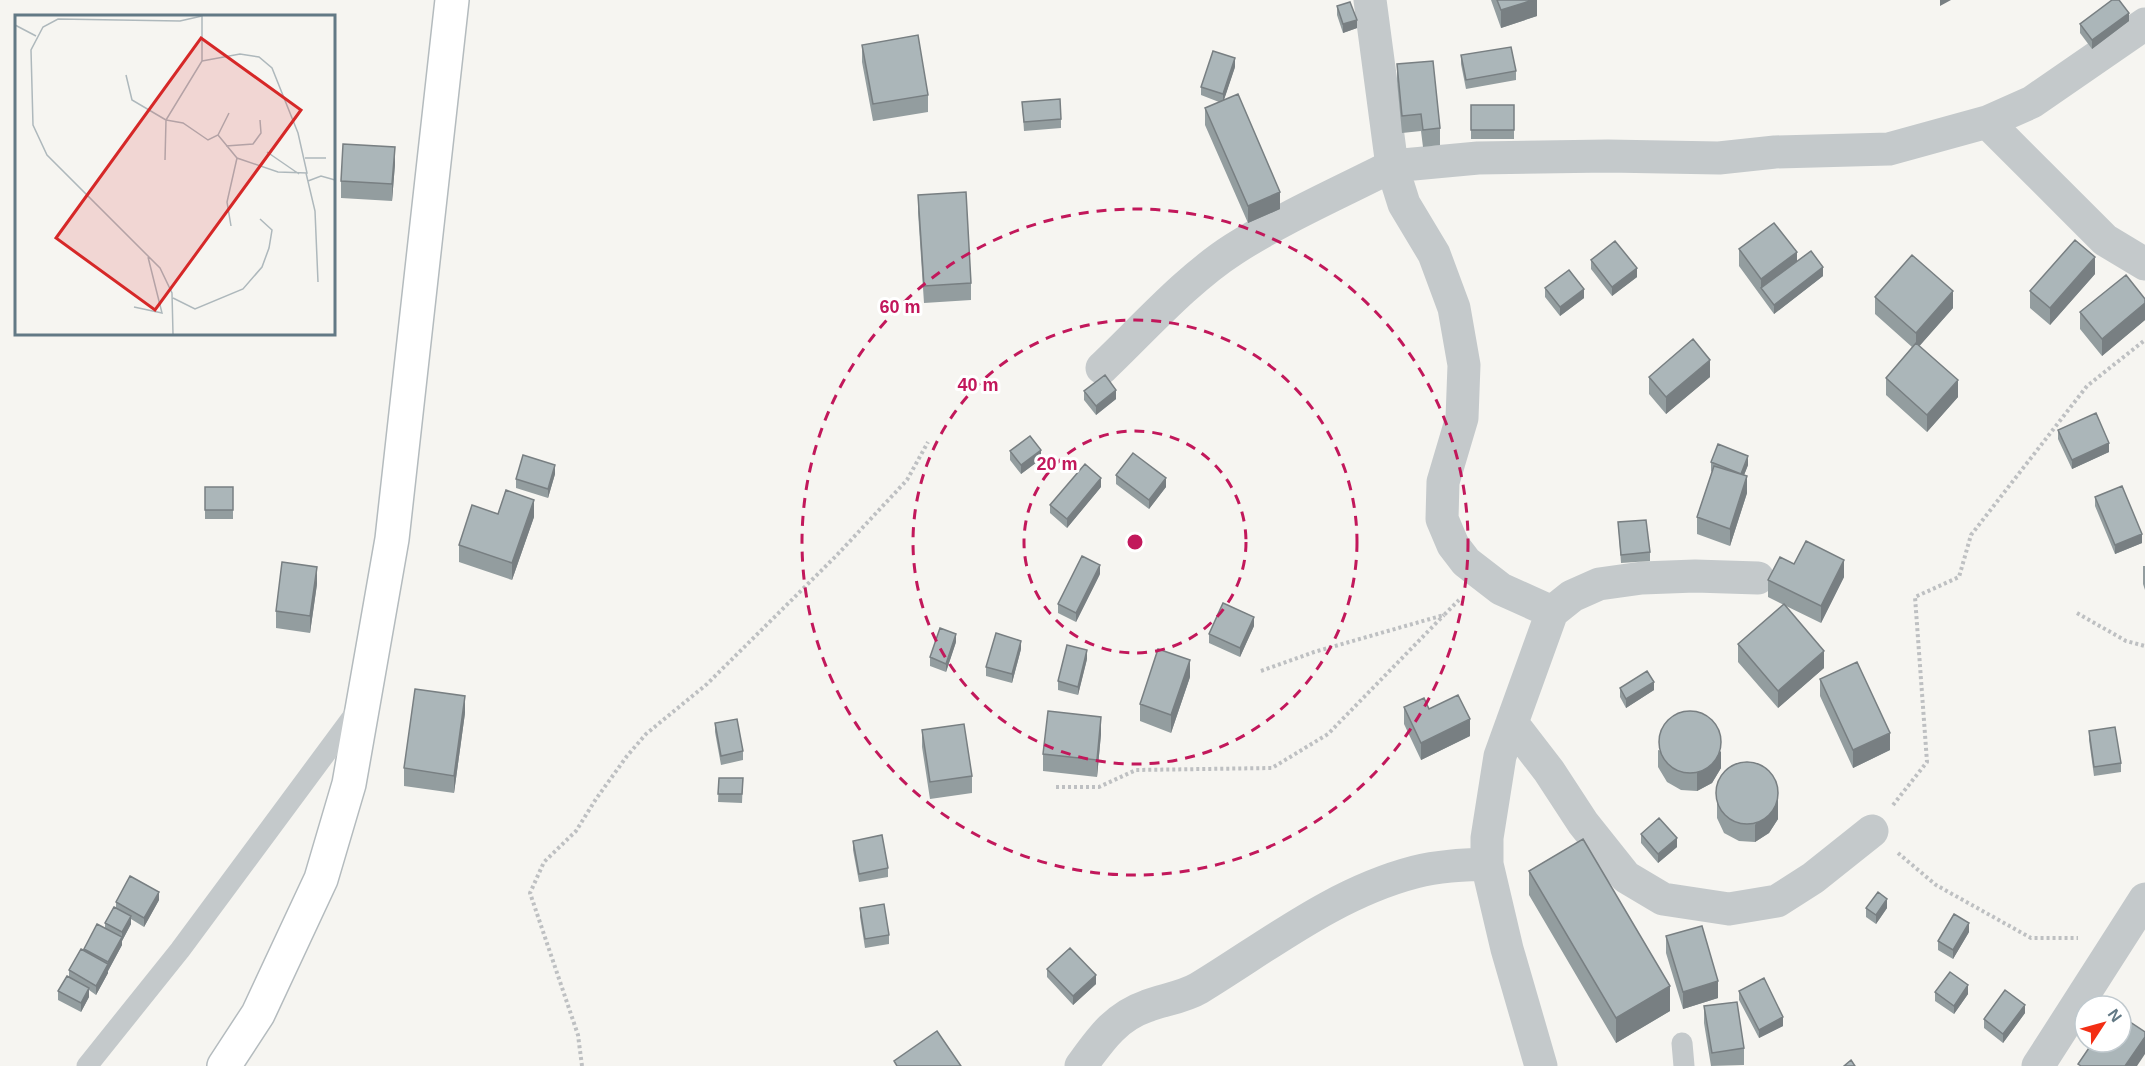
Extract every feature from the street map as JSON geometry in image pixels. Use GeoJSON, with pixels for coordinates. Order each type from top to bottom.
{"type":"FeatureCollection","features":[{"type":"Feature","properties":{"kind":"main road"},"geometry":{"type":"LineString","coordinates":[[224,1066],[258,1014],[321,879],[349,784],[392,539],[452,0]]}},
{"type":"Feature","properties":{"kind":"street"},"geometry":{"type":"LineString","coordinates":[[1370,0],[1392,166],[1404,204],[1434,254],[1454,308],[1464,365],[1462,418],[1443,482],[1442,519],[1453,545],[1466,562],[1483,577],[1501,589],[1551,612]]}},
{"type":"Feature","properties":{"kind":"street"},"geometry":{"type":"LineString","coordinates":[[1102,368],[1199,275],[1234,249],[1291,217],[1392,166],[1478,158],[1608,156],[1719,158],[1775,152],[1889,148],[1987,122],[2032,102],[2145,24]]}},
{"type":"Feature","properties":{"kind":"street"},"geometry":{"type":"LineString","coordinates":[[1987,122],[2105,240],[2145,264]]}},
{"type":"Feature","properties":{"kind":"street"},"geometry":{"type":"LineString","coordinates":[[1541,1066],[1487,864],[1487,838],[1500,756],[1551,612],[1572,596],[1599,584],[1642,578],[1695,576],[1758,578]]}},
{"type":"Feature","properties":{"kind":"street"},"geometry":{"type":"LineString","coordinates":[[1512,723],[1549,771],[1583,823],[1626,877],[1664,899],[1729,909],[1777,901],[1813,878],[1872,831]]}},
{"type":"Feature","properties":{"kind":"street"},"geometry":{"type":"LineString","coordinates":[[1081,1066],[1101,1039],[1126,1015],[1196,990],[1277,938],[1349,896],[1414,872],[1450,865],[1487,864]]}},
{"type":"Feature","properties":{"kind":"street"},"geometry":{"type":"LineString","coordinates":[[2038,1066],[2145,899]]}},
{"type":"Feature","properties":{"kind":"lane"},"geometry":{"type":"LineString","coordinates":[[87,1066],[180,950],[363,703]]}},
{"type":"Feature","properties":{"kind":"lane"},"geometry":{"type":"LineString","coordinates":[[1682,1043],[1684,1066]]}},
{"type":"Feature","properties":{"kind":"path"},"geometry":{"type":"LineString","coordinates":[[2121,937],[2031,938],[1936,885],[1872,831],[1927,762],[1915,597],[1959,577],[1971,535],[2087,386],[2145,340]]}},
{"type":"Feature","properties":{"kind":"path"},"geometry":{"type":"LineString","coordinates":[[582,1066],[578,1035],[530,893],[544,862],[576,831],[614,773],[646,734],[707,684],[837,555],[906,480],[928,442]]}},
{"type":"Feature","properties":{"kind":"path"},"geometry":{"type":"LineString","coordinates":[[1056,787],[1099,787],[1136,770],[1272,768],[1328,734],[1483,577]]}},
{"type":"Feature","properties":{"kind":"path"},"geometry":{"type":"LineString","coordinates":[[2077,613],[2126,641],[2145,646]]}},
{"type":"Feature","properties":{"kind":"path"},"geometry":{"type":"LineString","coordinates":[[1261,671],[1314,652],[1444,615]]}},
{"type":"Feature","properties":{"kind":"building"},"geometry":{"type":"Polygon","coordinates":[[[1497,0],[1533,0],[1501,10],[1497,0]]]}},
{"type":"Feature","properties":{"kind":"building"},"geometry":{"type":"Polygon","coordinates":[[[2112,0],[2119,0],[2129,13],[2092,40],[2080,24],[2112,0]]]}},
{"type":"Feature","properties":{"kind":"building"},"geometry":{"type":"Polygon","coordinates":[[[1350,2],[1357,20],[1343,24],[1337,6],[1350,2]]]}},
{"type":"Feature","properties":{"kind":"building"},"geometry":{"type":"Polygon","coordinates":[[[918,35],[928,95],[873,104],[862,45],[918,35]]]}},
{"type":"Feature","properties":{"kind":"building"},"geometry":{"type":"Polygon","coordinates":[[[1511,47],[1516,71],[1466,80],[1461,55],[1511,47]]]}},
{"type":"Feature","properties":{"kind":"building"},"geometry":{"type":"Polygon","coordinates":[[[1213,51],[1235,58],[1223,94],[1201,87],[1213,51]]]}},
{"type":"Feature","properties":{"kind":"building"},"geometry":{"type":"Polygon","coordinates":[[[1433,61],[1440,128],[1423,130],[1421,114],[1402,116],[1397,64],[1433,61]]]}},
{"type":"Feature","properties":{"kind":"building"},"geometry":{"type":"Polygon","coordinates":[[[1238,94],[1280,192],[1248,206],[1205,108],[1238,94]]]}},
{"type":"Feature","properties":{"kind":"building"},"geometry":{"type":"Polygon","coordinates":[[[1060,99],[1061,119],[1024,122],[1022,102],[1060,99]]]}},
{"type":"Feature","properties":{"kind":"building"},"geometry":{"type":"Polygon","coordinates":[[[1471,105],[1514,105],[1514,130],[1471,130],[1471,105]]]}},
{"type":"Feature","properties":{"kind":"building"},"geometry":{"type":"Polygon","coordinates":[[[343,144],[395,147],[392,184],[341,181],[343,144]]]}},
{"type":"Feature","properties":{"kind":"building"},"geometry":{"type":"Polygon","coordinates":[[[966,192],[971,283],[924,286],[918,195],[966,192]]]}},
{"type":"Feature","properties":{"kind":"building"},"geometry":{"type":"Polygon","coordinates":[[[1774,223],[1797,252],[1761,279],[1739,249],[1774,223]]]}},
{"type":"Feature","properties":{"kind":"building"},"geometry":{"type":"Polygon","coordinates":[[[2075,240],[2095,257],[2050,308],[2030,291],[2075,240]]]}},
{"type":"Feature","properties":{"kind":"building"},"geometry":{"type":"Polygon","coordinates":[[[1615,241],[1637,268],[1612,287],[1591,260],[1615,241]]]}},
{"type":"Feature","properties":{"kind":"building"},"geometry":{"type":"Polygon","coordinates":[[[1811,251],[1823,267],[1774,305],[1761,288],[1811,251]]]}},
{"type":"Feature","properties":{"kind":"building"},"geometry":{"type":"Polygon","coordinates":[[[1912,255],[1953,291],[1916,333],[1875,297],[1912,255]]]}},
{"type":"Feature","properties":{"kind":"building"},"geometry":{"type":"Polygon","coordinates":[[[1569,270],[1584,289],[1560,307],[1545,288],[1569,270]]]}},
{"type":"Feature","properties":{"kind":"building"},"geometry":{"type":"Polygon","coordinates":[[[2126,275],[2145,299],[2145,303],[2102,339],[2080,312],[2126,275]]]}},
{"type":"Feature","properties":{"kind":"building"},"geometry":{"type":"Polygon","coordinates":[[[1693,339],[1710,360],[1666,397],[1649,377],[1693,339]]]}},
{"type":"Feature","properties":{"kind":"building"},"geometry":{"type":"Polygon","coordinates":[[[1916,343],[1958,380],[1927,415],[1886,378],[1916,343]]]}},
{"type":"Feature","properties":{"kind":"building"},"geometry":{"type":"Polygon","coordinates":[[[1105,375],[1116,390],[1096,406],[1084,391],[1105,375]]]}},
{"type":"Feature","properties":{"kind":"building"},"geometry":{"type":"Polygon","coordinates":[[[2096,413],[2109,443],[2072,460],[2058,430],[2096,413]]]}},
{"type":"Feature","properties":{"kind":"building"},"geometry":{"type":"Polygon","coordinates":[[[1030,436],[1041,450],[1021,465],[1010,451],[1030,436]]]}},
{"type":"Feature","properties":{"kind":"building"},"geometry":{"type":"Polygon","coordinates":[[[1718,444],[1748,456],[1741,474],[1711,462],[1718,444]]]}},
{"type":"Feature","properties":{"kind":"building"},"geometry":{"type":"Polygon","coordinates":[[[1133,453],[1166,478],[1149,500],[1116,475],[1133,453]]]}},
{"type":"Feature","properties":{"kind":"building"},"geometry":{"type":"Polygon","coordinates":[[[523,455],[555,465],[548,489],[516,479],[523,455]]]}},
{"type":"Feature","properties":{"kind":"building"},"geometry":{"type":"Polygon","coordinates":[[[1085,464],[1101,478],[1067,519],[1050,505],[1085,464]]]}},
{"type":"Feature","properties":{"kind":"building"},"geometry":{"type":"Polygon","coordinates":[[[1714,466],[1747,476],[1730,529],[1697,517],[1714,466]]]}},
{"type":"Feature","properties":{"kind":"building"},"geometry":{"type":"Polygon","coordinates":[[[2122,486],[2142,534],[2115,545],[2095,497],[2122,486]]]}},
{"type":"Feature","properties":{"kind":"building"},"geometry":{"type":"Polygon","coordinates":[[[205,487],[233,487],[233,510],[205,510],[205,487]]]}},
{"type":"Feature","properties":{"kind":"building"},"geometry":{"type":"Polygon","coordinates":[[[506,490],[534,500],[512,563],[459,545],[472,505],[498,514],[506,490]]]}},
{"type":"Feature","properties":{"kind":"building"},"geometry":{"type":"Polygon","coordinates":[[[1646,520],[1650,552],[1621,555],[1618,522],[1646,520]]]}},
{"type":"Feature","properties":{"kind":"building"},"geometry":{"type":"Polygon","coordinates":[[[1806,541],[1844,560],[1821,606],[1768,580],[1780,557],[1794,564],[1806,541]]]}},
{"type":"Feature","properties":{"kind":"building"},"geometry":{"type":"Polygon","coordinates":[[[1082,556],[1100,565],[1076,613],[1058,604],[1082,556]]]}},
{"type":"Feature","properties":{"kind":"building"},"geometry":{"type":"Polygon","coordinates":[[[282,562],[317,567],[310,616],[276,611],[282,562]]]}},
{"type":"Feature","properties":{"kind":"building"},"geometry":{"type":"Polygon","coordinates":[[[1223,603],[1254,617],[1240,648],[1209,634],[1223,603]]]}},
{"type":"Feature","properties":{"kind":"building"},"geometry":{"type":"Polygon","coordinates":[[[1784,604],[1824,651],[1778,691],[1738,644],[1784,604]]]}},
{"type":"Feature","properties":{"kind":"building"},"geometry":{"type":"Polygon","coordinates":[[[940,628],[956,634],[946,664],[930,657],[940,628]]]}},
{"type":"Feature","properties":{"kind":"building"},"geometry":{"type":"Polygon","coordinates":[[[996,633],[1021,641],[1012,674],[986,667],[996,633]]]}},
{"type":"Feature","properties":{"kind":"building"},"geometry":{"type":"Polygon","coordinates":[[[1067,645],[1087,650],[1078,687],[1058,681],[1067,645]]]}},
{"type":"Feature","properties":{"kind":"building"},"geometry":{"type":"Polygon","coordinates":[[[1158,649],[1190,660],[1171,715],[1140,704],[1158,649]]]}},
{"type":"Feature","properties":{"kind":"building"},"geometry":{"type":"Polygon","coordinates":[[[1857,662],[1890,733],[1853,750],[1820,679],[1857,662]]]}},
{"type":"Feature","properties":{"kind":"building"},"geometry":{"type":"Polygon","coordinates":[[[1647,671],[1654,682],[1626,699],[1620,688],[1647,671]]]}},
{"type":"Feature","properties":{"kind":"building"},"geometry":{"type":"Polygon","coordinates":[[[415,689],[465,696],[454,776],[404,768],[415,689]]]}},
{"type":"Feature","properties":{"kind":"building"},"geometry":{"type":"Polygon","coordinates":[[[1458,695],[1470,719],[1421,743],[1404,707],[1424,698],[1429,709],[1458,695]]]}},
{"type":"Feature","properties":{"kind":"building"},"geometry":{"type":"Polygon","coordinates":[[[1048,711],[1101,717],[1097,760],[1043,754],[1048,711]]]}},
{"type":"Feature","properties":{"kind":"building"},"geometry":{"type":"Polygon","coordinates":[[[1684,711],[1696,711],[1712,720],[1719,730],[1721,742],[1719,754],[1712,764],[1696,773],[1684,773],[1673,768],[1664,759],[1659,748],[1659,736],[1664,725],[1673,716],[1684,711]]]}},
{"type":"Feature","properties":{"kind":"building"},"geometry":{"type":"Polygon","coordinates":[[[737,719],[743,751],[721,756],[715,723],[737,719]]]}},
{"type":"Feature","properties":{"kind":"building"},"geometry":{"type":"Polygon","coordinates":[[[964,724],[972,776],[930,782],[922,730],[964,724]]]}},
{"type":"Feature","properties":{"kind":"building"},"geometry":{"type":"Polygon","coordinates":[[[2115,727],[2121,763],[2094,767],[2089,731],[2115,727]]]}},
{"type":"Feature","properties":{"kind":"building"},"geometry":{"type":"Polygon","coordinates":[[[1741,762],[1753,762],[1769,771],[1776,781],[1778,793],[1776,805],[1769,815],[1753,824],[1741,824],[1730,819],[1721,810],[1716,799],[1716,787],[1721,776],[1730,767],[1741,762]]]}},
{"type":"Feature","properties":{"kind":"building"},"geometry":{"type":"Polygon","coordinates":[[[719,778],[743,778],[742,794],[718,794],[719,778]]]}},
{"type":"Feature","properties":{"kind":"building"},"geometry":{"type":"Polygon","coordinates":[[[1659,818],[1677,838],[1658,854],[1641,834],[1659,818]]]}},
{"type":"Feature","properties":{"kind":"building"},"geometry":{"type":"Polygon","coordinates":[[[882,835],[888,868],[859,874],[853,841],[882,835]]]}},
{"type":"Feature","properties":{"kind":"building"},"geometry":{"type":"Polygon","coordinates":[[[1583,839],[1670,986],[1616,1018],[1529,871],[1583,839]]]}},
{"type":"Feature","properties":{"kind":"building"},"geometry":{"type":"Polygon","coordinates":[[[130,876],[159,892],[144,918],[116,902],[130,876]]]}},
{"type":"Feature","properties":{"kind":"building"},"geometry":{"type":"Polygon","coordinates":[[[1878,892],[1887,899],[1876,915],[1866,908],[1878,892]]]}},
{"type":"Feature","properties":{"kind":"building"},"geometry":{"type":"Polygon","coordinates":[[[884,904],[889,935],[865,939],[860,908],[884,904]]]}},
{"type":"Feature","properties":{"kind":"building"},"geometry":{"type":"Polygon","coordinates":[[[114,907],[131,916],[122,932],[105,923],[114,907]]]}},
{"type":"Feature","properties":{"kind":"building"},"geometry":{"type":"Polygon","coordinates":[[[1954,914],[1969,923],[1953,950],[1938,941],[1954,914]]]}},
{"type":"Feature","properties":{"kind":"building"},"geometry":{"type":"Polygon","coordinates":[[[97,924],[122,937],[108,962],[84,949],[97,924]]]}},
{"type":"Feature","properties":{"kind":"building"},"geometry":{"type":"Polygon","coordinates":[[[1702,926],[1718,981],[1683,992],[1666,936],[1702,926]]]}},
{"type":"Feature","properties":{"kind":"building"},"geometry":{"type":"Polygon","coordinates":[[[1070,948],[1096,975],[1073,996],[1047,969],[1070,948]]]}},
{"type":"Feature","properties":{"kind":"building"},"geometry":{"type":"Polygon","coordinates":[[[81,949],[108,964],[96,986],[69,970],[81,949]]]}},
{"type":"Feature","properties":{"kind":"building"},"geometry":{"type":"Polygon","coordinates":[[[1950,972],[1968,985],[1954,1006],[1935,992],[1950,972]]]}},
{"type":"Feature","properties":{"kind":"building"},"geometry":{"type":"Polygon","coordinates":[[[67,976],[89,988],[81,1003],[58,991],[67,976]]]}},
{"type":"Feature","properties":{"kind":"building"},"geometry":{"type":"Polygon","coordinates":[[[1764,978],[1783,1017],[1759,1030],[1739,991],[1764,978]]]}},
{"type":"Feature","properties":{"kind":"building"},"geometry":{"type":"Polygon","coordinates":[[[2005,990],[2025,1005],[2003,1034],[1984,1019],[2005,990]]]}},
{"type":"Feature","properties":{"kind":"building"},"geometry":{"type":"Polygon","coordinates":[[[1737,1002],[1744,1048],[1712,1053],[1704,1006],[1737,1002]]]}},
{"type":"Feature","properties":{"kind":"building"},"geometry":{"type":"Polygon","coordinates":[[[2133,1024],[2145,1032],[2145,1037],[2125,1066],[2081,1066],[2078,1064],[2085,1054],[2133,1054],[2133,1024]]]}},
{"type":"Feature","properties":{"kind":"building"},"geometry":{"type":"Polygon","coordinates":[[[937,1031],[961,1066],[897,1066],[894,1061],[937,1031]]]}},
{"type":"Feature","properties":{"kind":"building"},"geometry":{"type":"Polygon","coordinates":[[[1851,1060],[1855,1066],[1844,1066],[1851,1060]]]}}]}
